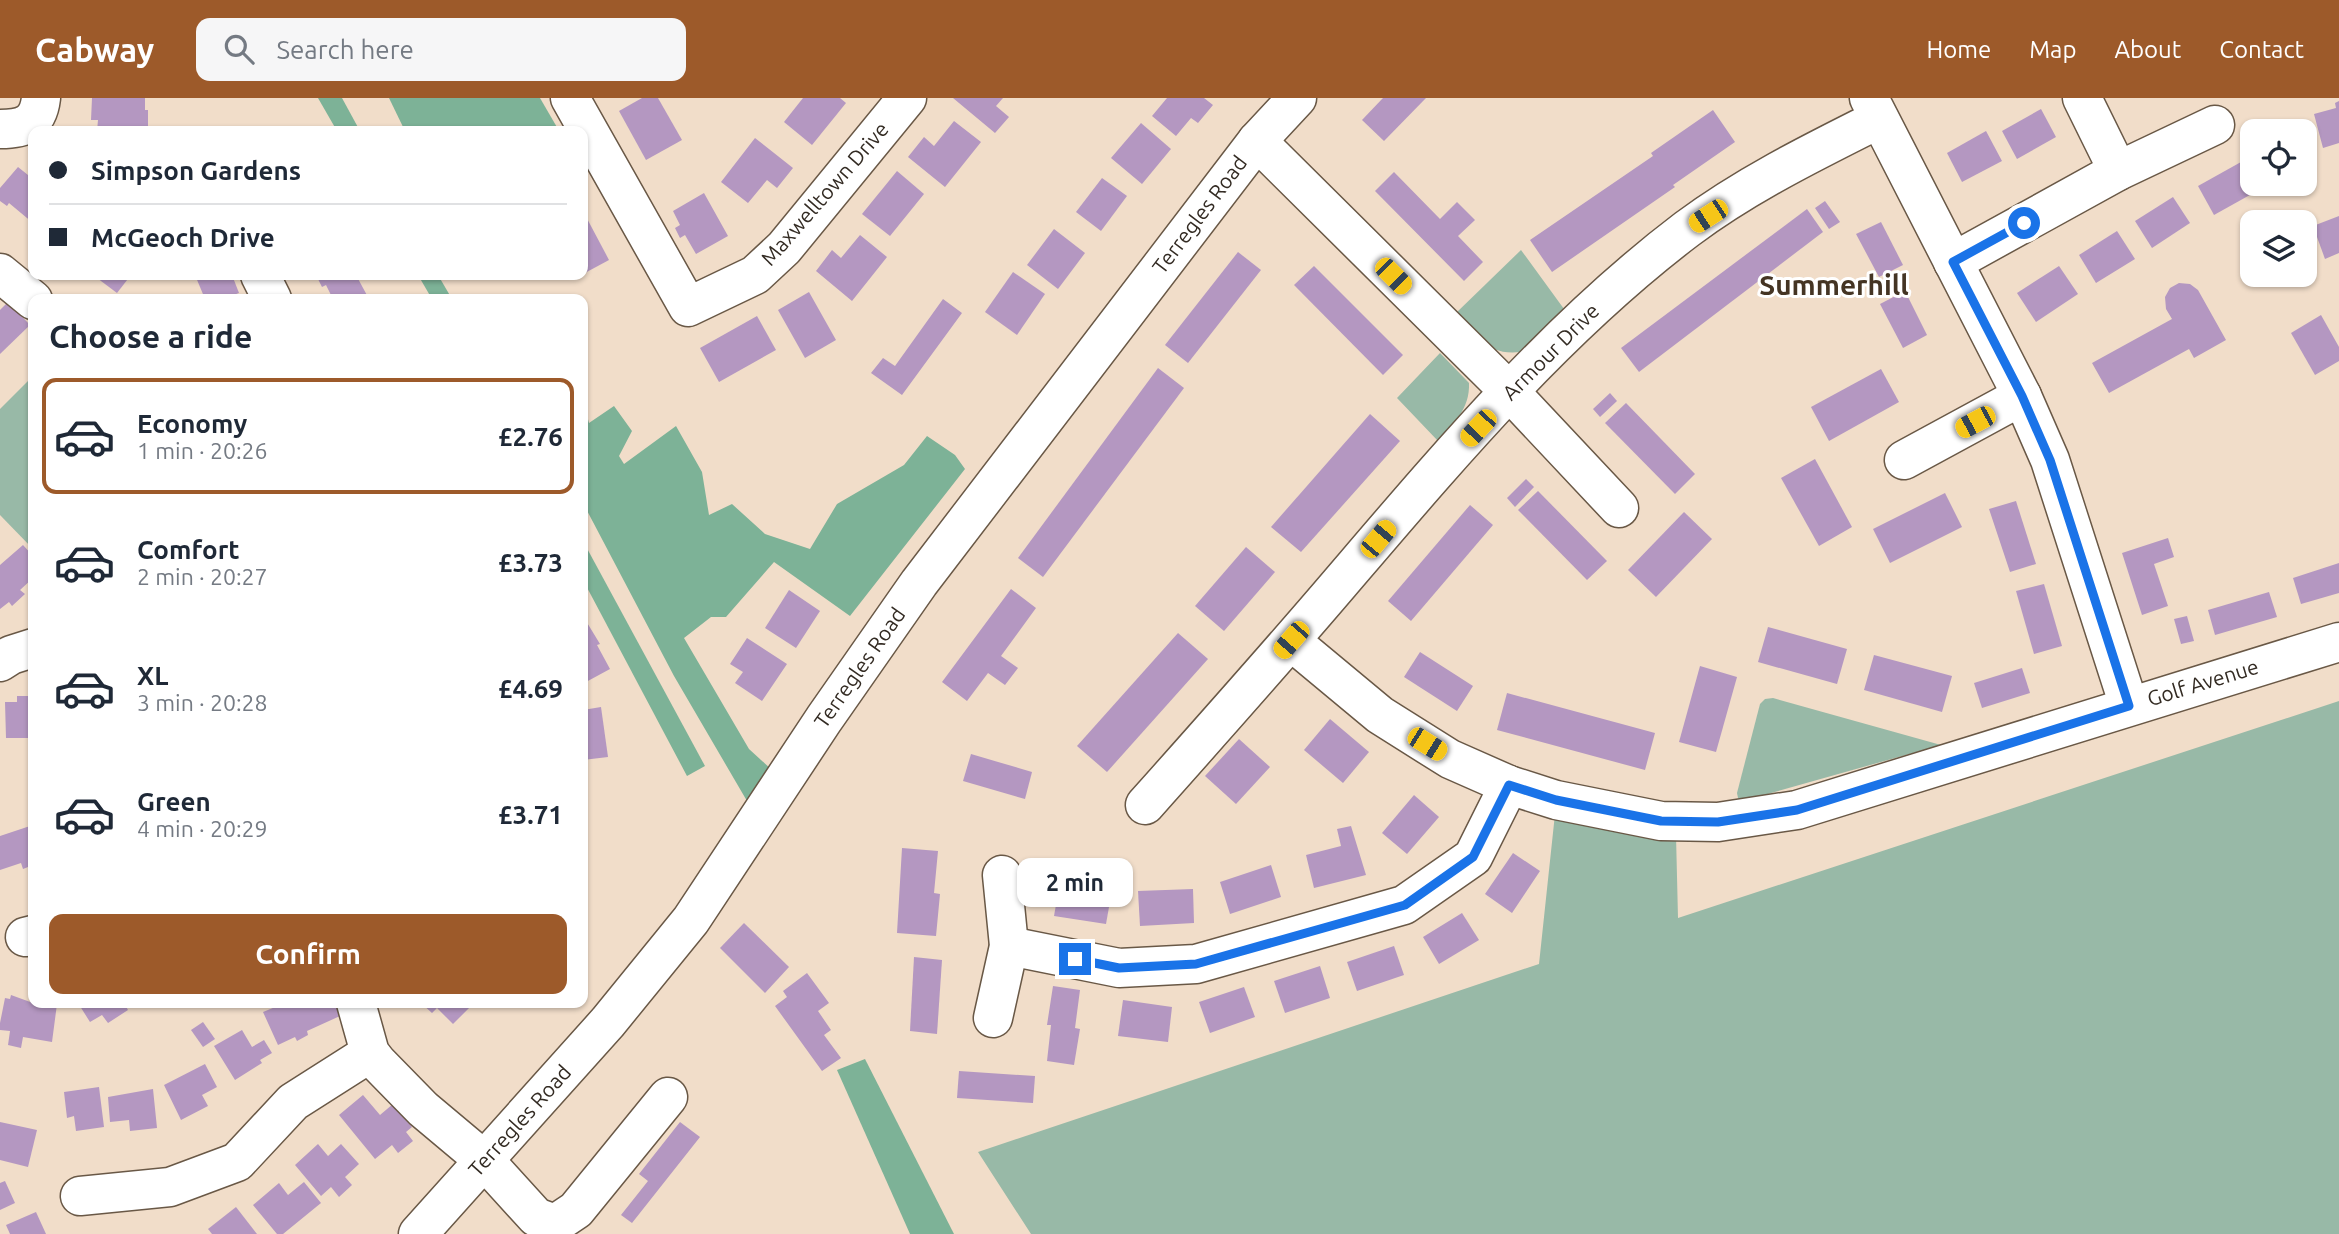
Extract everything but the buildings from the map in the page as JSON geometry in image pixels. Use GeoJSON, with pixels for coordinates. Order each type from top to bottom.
{"type":"FeatureCollection","features":[{"type":"Feature","properties":{"kind":"street"},"geometry":{"type":"LineString","coordinates":[[0,130],[25,128],[40,108],[41,98]]}},
{"type":"Feature","properties":{"kind":"street","name":"Maxwelltown Drive"},"geometry":{"type":"LineString","coordinates":[[570,98],[586,126]]}},
{"type":"Feature","properties":{"kind":"street","name":"Maxwelltown Drive"},"geometry":{"type":"LineString","coordinates":[[588,130],[688,307],[755,275],[784,248],[907,98]]}},
{"type":"Feature","properties":{"kind":"street","name":"Terregles Road"},"geometry":{"type":"LineString","coordinates":[[418,1234],[608,1022],[691,920],[824,719],[919,583],[1257,141],[1297,98]]}},
{"type":"Feature","properties":{"kind":"street"},"geometry":{"type":"LineString","coordinates":[[2082,98],[2118,171]]}},
{"type":"Feature","properties":{"kind":"street","name":"Armour Drive"},"geometry":{"type":"LineString","coordinates":[[1145,805],[1413,498],[1510,392],[1596,305],[1688,229],[1874,108],[2022,396],[2050,460],[2129,706]]}},
{"type":"Feature","properties":{"kind":"street"},"geometry":{"type":"LineString","coordinates":[[1953,262],[2118,171],[2215,125]]}},
{"type":"Feature","properties":{"kind":"street"},"geometry":{"type":"LineString","coordinates":[[1257,141],[1510,392],[1619,508]]}},
{"type":"Feature","properties":{"kind":"street"},"geometry":{"type":"LineString","coordinates":[[0,273],[28,296]]}},
{"type":"Feature","properties":{"kind":"street"},"geometry":{"type":"LineString","coordinates":[[1904,460],[2022,396]]}},
{"type":"Feature","properties":{"kind":"street","name":"Golf Avenue"},"geometry":{"type":"LineString","coordinates":[[1291,640],[1380,715],[1450,759],[1509,785],[1556,800],[1661,821],[1718,822],[1797,810],[2339,642]]}},
{"type":"Feature","properties":{"kind":"street"},"geometry":{"type":"LineString","coordinates":[[0,662],[11,654],[28,649]]}},
{"type":"Feature","properties":{"kind":"street"},"geometry":{"type":"LineString","coordinates":[[1009,946],[1119,968],[1196,964],[1405,905],[1473,857],[1509,785]]}},
{"type":"Feature","properties":{"kind":"street"},"geometry":{"type":"LineString","coordinates":[[993,1018],[1009,946],[1002,875]]}},
{"type":"Feature","properties":{"kind":"street"},"geometry":{"type":"LineString","coordinates":[[357,1008],[370,1052],[423,1109],[485,1161],[536,1217],[555,1224],[576,1209],[668,1097]]}},
{"type":"Feature","properties":{"kind":"street"},"geometry":{"type":"LineString","coordinates":[[80,1196],[170,1186],[237,1162],[293,1102],[370,1052]]}},
{"type":"Feature","properties":{"kind":"green space"},"geometry":{"type":"Polygon","coordinates":[[[318,98],[342,98],[357,126],[334,126],[318,98]]]}},
{"type":"Feature","properties":{"kind":"green space"},"geometry":{"type":"Polygon","coordinates":[[[389,98],[540,98],[556,126],[403,126],[389,98]]]}},
{"type":"Feature","properties":{"kind":"green space"},"geometry":{"type":"Polygon","coordinates":[[[1521,250],[1564,309],[1520,352],[1499,351],[1483,342],[1455,314],[1521,250]]]}},
{"type":"Feature","properties":{"kind":"green space"},"geometry":{"type":"Polygon","coordinates":[[[421,280],[441,280],[449,294],[429,294],[421,280]]]}},
{"type":"Feature","properties":{"kind":"green space"},"geometry":{"type":"Polygon","coordinates":[[[1440,353],[1469,383],[1469,392],[1464,408],[1438,441],[1397,398],[1440,353]]]}},
{"type":"Feature","properties":{"kind":"green space"},"geometry":{"type":"Polygon","coordinates":[[[28,381],[28,544],[0,515],[0,409],[28,381]]]}},
{"type":"Feature","properties":{"kind":"green space"},"geometry":{"type":"Polygon","coordinates":[[[614,406],[632,431],[619,456],[624,464],[676,426],[702,472],[709,515],[732,504],[765,534],[810,549],[837,504],[904,465],[927,436],[955,455],[965,469],[850,616],[774,562],[726,617],[711,617],[684,638],[749,749],[772,770],[747,801],[674,676],[588,513],[588,419],[589,423],[614,406]]]}},
{"type":"Feature","properties":{"kind":"green space"},"geometry":{"type":"Polygon","coordinates":[[[588,550],[705,766],[687,776],[588,589],[588,550]]]}},
{"type":"Feature","properties":{"kind":"green space"},"geometry":{"type":"Polygon","coordinates":[[[1773,698],[1941,745],[1743,801],[1738,798],[1737,793],[1760,704],[1765,699],[1773,698]]]}},
{"type":"Feature","properties":{"kind":"green space"},"geometry":{"type":"Polygon","coordinates":[[[2339,701],[2339,1234],[1031,1234],[978,1152],[1539,964],[1555,814],[1676,835],[1678,918],[2339,701]]]}},
{"type":"Feature","properties":{"kind":"green space"},"geometry":{"type":"Polygon","coordinates":[[[865,1059],[954,1234],[910,1234],[837,1070],[865,1059]]]}},
{"type":"Feature","properties":{"kind":"district","name":"Summerhill"},"geometry":{"type":"Point","coordinates":[1834,285]}},
{"type":"Feature","properties":{"kind":"route"},"geometry":{"type":"LineString","coordinates":[[1075,959],[1119,968],[1196,964],[1405,905],[1473,857],[1509,785],[1556,800],[1661,821],[1718,822],[1797,810],[2129,706],[2050,460],[2022,396],[1953,262],[2024,223]]}}]}
